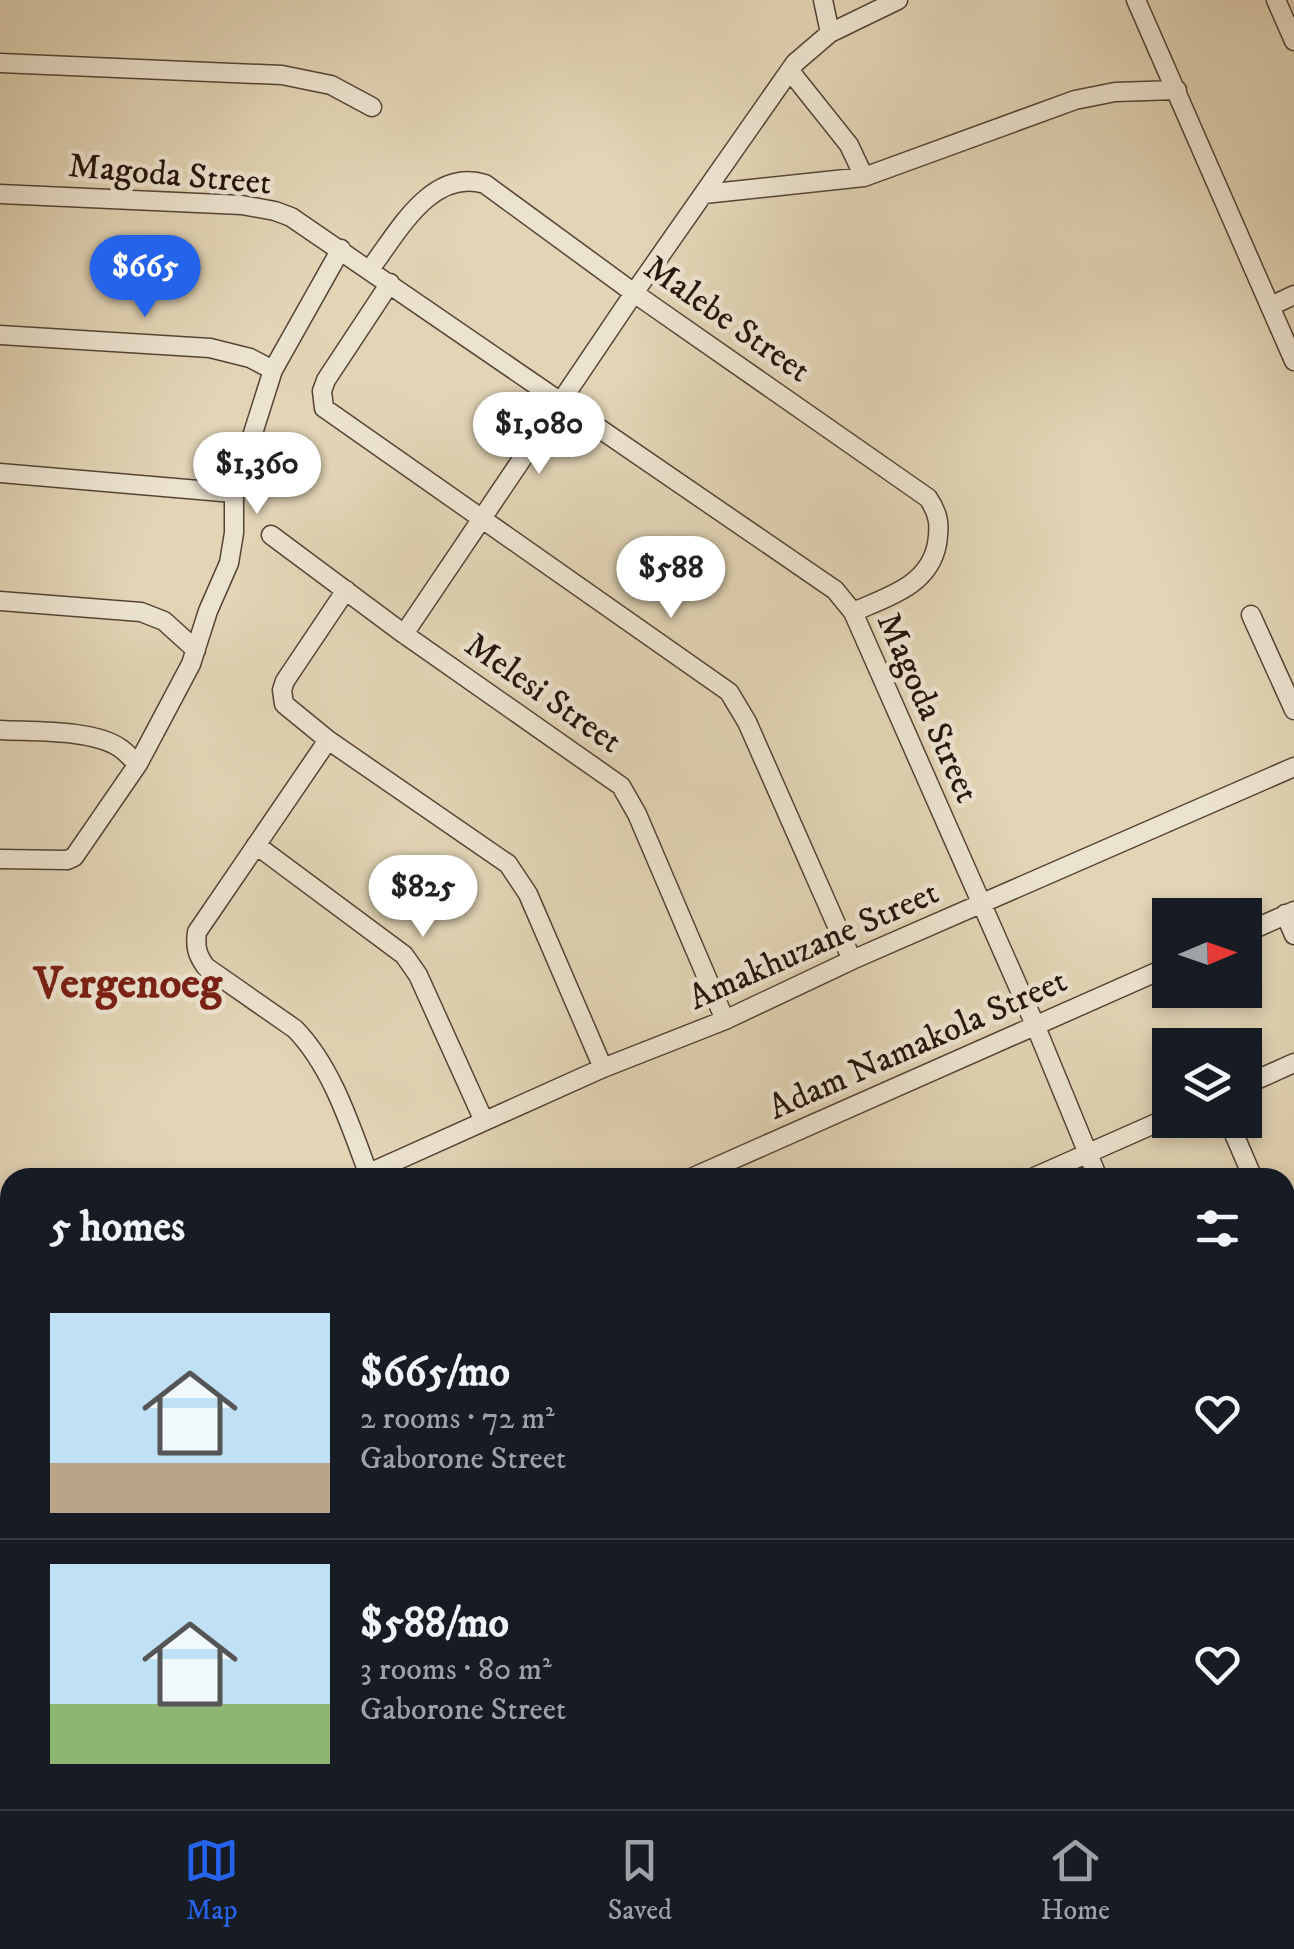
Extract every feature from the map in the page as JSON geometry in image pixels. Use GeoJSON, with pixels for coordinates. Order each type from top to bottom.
{"type":"FeatureCollection","features":[{"type":"Feature","properties":{"kind":"street"},"geometry":{"type":"LineString","coordinates":[[823,0],[830,33]]}},
{"type":"Feature","properties":{"kind":"street"},"geometry":{"type":"LineString","coordinates":[[404,634],[634,293],[790,71],[830,33],[898,0]]}},
{"type":"Feature","properties":{"kind":"street"},"geometry":{"type":"LineString","coordinates":[[1136,0],[1294,360]]}},
{"type":"Feature","properties":{"kind":"street"},"geometry":{"type":"LineString","coordinates":[[1276,0],[1294,41]]}},
{"type":"Feature","properties":{"kind":"street"},"geometry":{"type":"LineString","coordinates":[[0,63],[282,76],[331,86],[372,106]]}},
{"type":"Feature","properties":{"kind":"street"},"geometry":{"type":"LineString","coordinates":[[790,71],[850,146],[864,177]]}},
{"type":"Feature","properties":{"kind":"street"},"geometry":{"type":"LineString","coordinates":[[704,194],[864,177],[1075,100],[1115,92],[1177,90]]}},
{"type":"Feature","properties":{"kind":"street","name":"Malebe Street"},"geometry":{"type":"LineString","coordinates":[[370,270],[418,206],[434,192],[469,180],[485,184],[928,498],[939,518],[939,531],[925,571],[895,594],[853,612]]}},
{"type":"Feature","properties":{"kind":"street","name":"Magoda Street"},"geometry":{"type":"LineString","coordinates":[[0,194],[261,207],[291,217],[834,590],[853,612],[1036,1027],[1094,1168]]}},
{"type":"Feature","properties":{"kind":"street"},"geometry":{"type":"LineString","coordinates":[[0,858],[74,858],[138,764],[196,650],[229,564],[234,493],[274,370],[341,250]]}},
{"type":"Feature","properties":{"kind":"street"},"geometry":{"type":"LineString","coordinates":[[390,283],[326,380],[322,402],[330,414],[730,692],[747,722],[852,960]]}},
{"type":"Feature","properties":{"kind":"street"},"geometry":{"type":"LineString","coordinates":[[1271,306],[1294,295]]}},
{"type":"Feature","properties":{"kind":"street"},"geometry":{"type":"LineString","coordinates":[[0,334],[210,348],[250,358],[274,370]]}},
{"type":"Feature","properties":{"kind":"street"},"geometry":{"type":"LineString","coordinates":[[0,473],[234,493]]}},
{"type":"Feature","properties":{"kind":"street","name":"Melesi Street"},"geometry":{"type":"LineString","coordinates":[[271,535],[621,786],[637,814],[725,1020]]}},
{"type":"Feature","properties":{"kind":"street"},"geometry":{"type":"LineString","coordinates":[[346,590],[282,690],[288,710],[508,864],[528,894],[604,1068]]}},
{"type":"Feature","properties":{"kind":"street"},"geometry":{"type":"LineString","coordinates":[[0,601],[141,612],[164,621],[196,650]]}},
{"type":"Feature","properties":{"kind":"street"},"geometry":{"type":"LineString","coordinates":[[1251,615],[1294,710]]}},
{"type":"Feature","properties":{"kind":"street"},"geometry":{"type":"LineString","coordinates":[[0,730],[64,734],[106,742],[118,746],[138,764]]}},
{"type":"Feature","properties":{"kind":"street"},"geometry":{"type":"LineString","coordinates":[[328,740],[197,932],[196,943],[206,967],[295,1029],[307,1042],[326,1072],[363,1168]]}},
{"type":"Feature","properties":{"kind":"street","name":"Amakhuzane Street"},"geometry":{"type":"LineString","coordinates":[[383,1168],[1294,767]]}},
{"type":"Feature","properties":{"kind":"street"},"geometry":{"type":"LineString","coordinates":[[256,845],[404,954],[418,975],[484,1121]]}},
{"type":"Feature","properties":{"kind":"street"},"geometry":{"type":"LineString","coordinates":[[1262,924],[1290,912],[1294,934]]}},
{"type":"Feature","properties":{"kind":"street","name":"Adam Namakola Street"},"geometry":{"type":"LineString","coordinates":[[714,1168],[1152,974]]}},
{"type":"Feature","properties":{"kind":"street"},"geometry":{"type":"LineString","coordinates":[[1262,1077],[1294,1063]]}},
{"type":"Feature","properties":{"kind":"street"},"geometry":{"type":"LineString","coordinates":[[1054,1168],[1152,1125]]}},
{"type":"Feature","properties":{"kind":"street"},"geometry":{"type":"LineString","coordinates":[[1235,1138],[1248,1168]]}},
{"type":"Feature","properties":{"kind":"district","name":"Vergenoeg"},"geometry":{"type":"Point","coordinates":[128,981]}}]}
